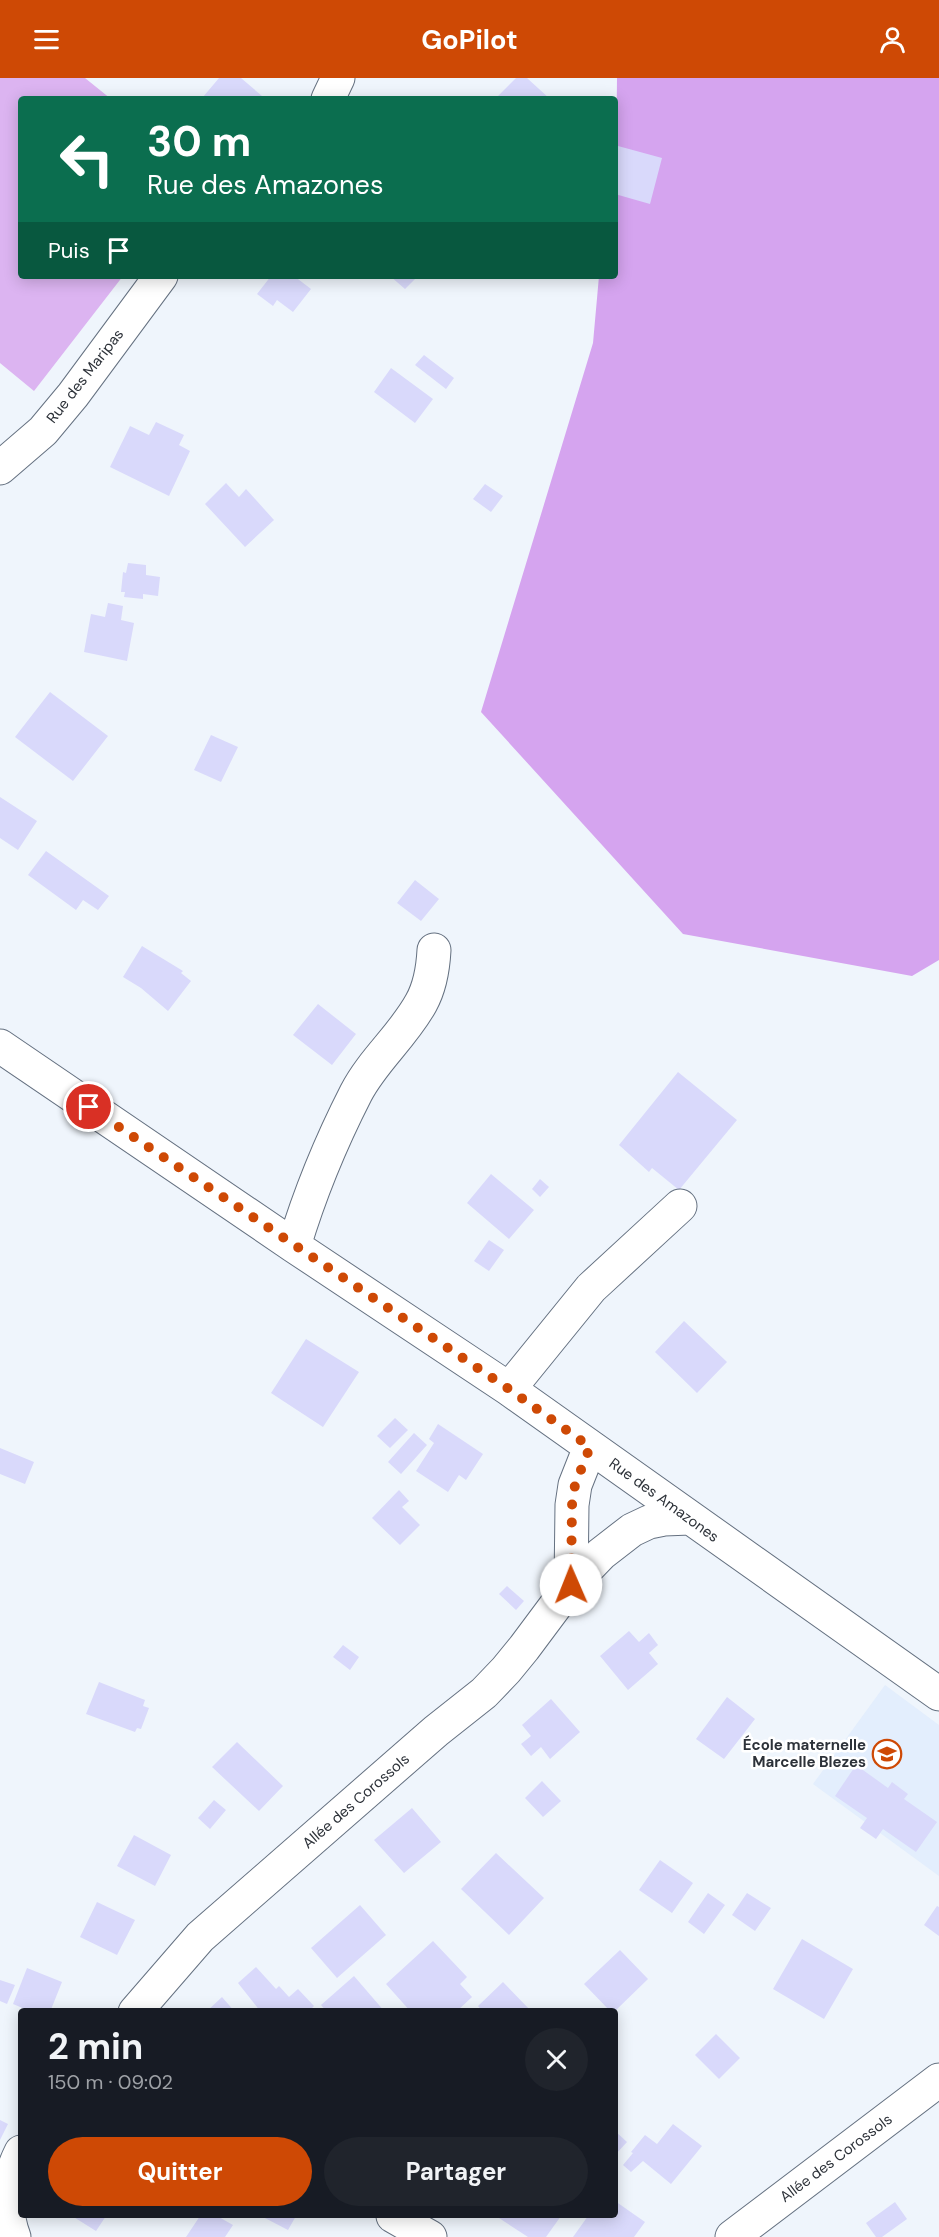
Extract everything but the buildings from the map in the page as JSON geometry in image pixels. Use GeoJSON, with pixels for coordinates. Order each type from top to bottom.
{"type":"FeatureCollection","features":[{"type":"Feature","properties":{"kind":"street"},"geometry":{"type":"LineString","coordinates":[[329,96],[338,78]]}},
{"type":"Feature","properties":{"kind":"street","name":"Rue des Maripas"},"geometry":{"type":"LineString","coordinates":[[0,468],[43,430],[66,404],[159,279]]}},
{"type":"Feature","properties":{"kind":"street"},"geometry":{"type":"LineString","coordinates":[[294,1246],[303,1216],[357,1092],[377,1059],[421,1004],[432,972],[434,950]]}},
{"type":"Feature","properties":{"kind":"street","name":"Rue des Amazones"},"geometry":{"type":"LineString","coordinates":[[0,1046],[509,1389],[939,1694]]}},
{"type":"Feature","properties":{"kind":"street"},"geometry":{"type":"LineString","coordinates":[[509,1389],[591,1288],[680,1206]]}},
{"type":"Feature","properties":{"kind":"street"},"geometry":{"type":"LineString","coordinates":[[571,1585],[572,1505],[575,1485],[590,1447]]}},
{"type":"Feature","properties":{"kind":"street","name":"Allée des Corossols"},"geometry":{"type":"LineString","coordinates":[[138,2008],[200,1937],[436,1731],[484,1693],[524,1648],[571,1585],[601,1554],[632,1530],[649,1522],[690,1518]]}},
{"type":"Feature","properties":{"kind":"street","name":"Allée des Corossols"},"geometry":{"type":"LineString","coordinates":[[732,2237],[939,2080]]}},
{"type":"Feature","properties":{"kind":"street"},"geometry":{"type":"LineString","coordinates":[[14,2237],[8,2213],[9,2192],[13,2168],[18,2158]]}},
{"type":"Feature","properties":{"kind":"street"},"geometry":{"type":"LineString","coordinates":[[397,2218],[430,2237]]}},
{"type":"Feature","properties":{"kind":"shaded area"},"geometry":{"type":"Polygon","coordinates":[[[0,78],[85,78],[107,96],[18,96],[18,279],[121,279],[34,391],[0,363],[0,78]]]}},
{"type":"Feature","properties":{"kind":"shaded area"},"geometry":{"type":"Polygon","coordinates":[[[617,78],[939,78],[939,960],[912,976],[683,934],[481,712],[593,343],[599,279],[618,279],[617,78]]]}},
{"type":"Feature","properties":{"kind":"shaded area","name":"École maternelle Marcelle Blezes"},"geometry":{"type":"Polygon","coordinates":[[[885,1685],[939,1725],[939,1876],[813,1784],[885,1685]]]}},
{"type":"Feature","properties":{"kind":"place","name":"École maternelle Marcelle Blezes"},"geometry":{"type":"Point","coordinates":[887,1754]}},
{"type":"Feature","properties":{"kind":"route"},"geometry":{"type":"LineString","coordinates":[[89,1107],[509,1389],[590,1447],[575,1485],[572,1505],[571,1585]]}}]}
